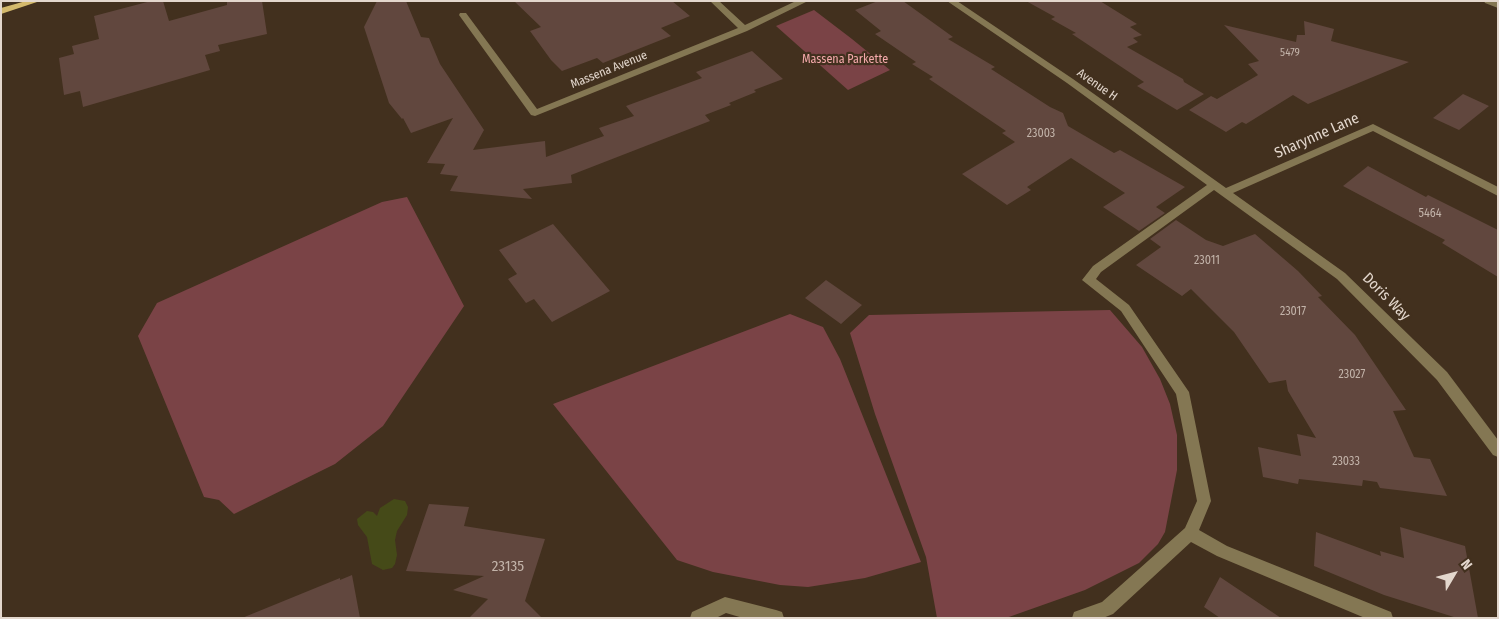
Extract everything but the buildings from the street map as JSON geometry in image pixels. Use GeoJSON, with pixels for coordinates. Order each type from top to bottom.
{"type":"FeatureCollection","features":[{"type":"Feature","properties":{"kind":"main road"},"geometry":{"type":"LineString","coordinates":[[1,11],[36,1]]}},
{"type":"Feature","properties":{"kind":"street"},"geometry":{"type":"LineString","coordinates":[[714,1],[744,28]]}},
{"type":"Feature","properties":{"kind":"street","name":"Massena Avenue"},"geometry":{"type":"LineString","coordinates":[[463,14],[535,113],[744,28],[804,1]]}},
{"type":"Feature","properties":{"kind":"street","name":"Avenue H"},"geometry":{"type":"LineString","coordinates":[[951,1],[1070,81],[1226,192]]}},
{"type":"Feature","properties":{"kind":"street"},"geometry":{"type":"LineString","coordinates":[[1488,1],[1498,5]]}},
{"type":"Feature","properties":{"kind":"street","name":"Sharynne Lane"},"geometry":{"type":"LineString","coordinates":[[1226,192],[1373,127],[1498,192]]}},
{"type":"Feature","properties":{"kind":"street"},"geometry":{"type":"LineString","coordinates":[[1080,618],[1107,608],[1190,533],[1204,502],[1182,392],[1125,308],[1088,280],[1097,269],[1215,184]]}},
{"type":"Feature","properties":{"kind":"street","name":"Doris Way"},"geometry":{"type":"LineString","coordinates":[[1226,192],[1342,276],[1442,376],[1498,452]]}},
{"type":"Feature","properties":{"kind":"street"},"geometry":{"type":"LineString","coordinates":[[1190,533],[1222,551],[1385,618]]}},
{"type":"Feature","properties":{"kind":"street"},"geometry":{"type":"LineString","coordinates":[[698,618],[725,605],[776,618]]}},
{"type":"Feature","properties":{"kind":"green space","name":"Massena Parkette"},"geometry":{"type":"Polygon","coordinates":[[[814,10],[890,70],[848,90],[776,26],[814,10]]]}},
{"type":"Feature","properties":{"kind":"green space"},"geometry":{"type":"Polygon","coordinates":[[[407,197],[464,306],[383,426],[335,464],[234,514],[219,500],[204,497],[138,336],[157,303],[382,202],[407,197]]]}},
{"type":"Feature","properties":{"kind":"green space"},"geometry":{"type":"Polygon","coordinates":[[[1110,310],[1142,347],[1160,379],[1170,404],[1177,435],[1177,470],[1165,532],[1158,544],[1139,563],[1085,590],[1006,618],[937,618],[926,557],[875,414],[850,333],[869,315],[1110,310]]]}},
{"type":"Feature","properties":{"kind":"green space"},"geometry":{"type":"Polygon","coordinates":[[[790,314],[823,327],[840,359],[921,562],[865,578],[808,587],[780,585],[713,572],[677,560],[553,404],[790,314]]]}},
{"type":"Feature","properties":{"kind":"shaded area"},"geometry":{"type":"Polygon","coordinates":[[[394,499],[405,501],[408,507],[407,515],[397,531],[395,564],[392,568],[383,570],[372,564],[367,537],[358,525],[357,519],[367,511],[373,512],[377,516],[380,508],[394,499]]]}}]}
